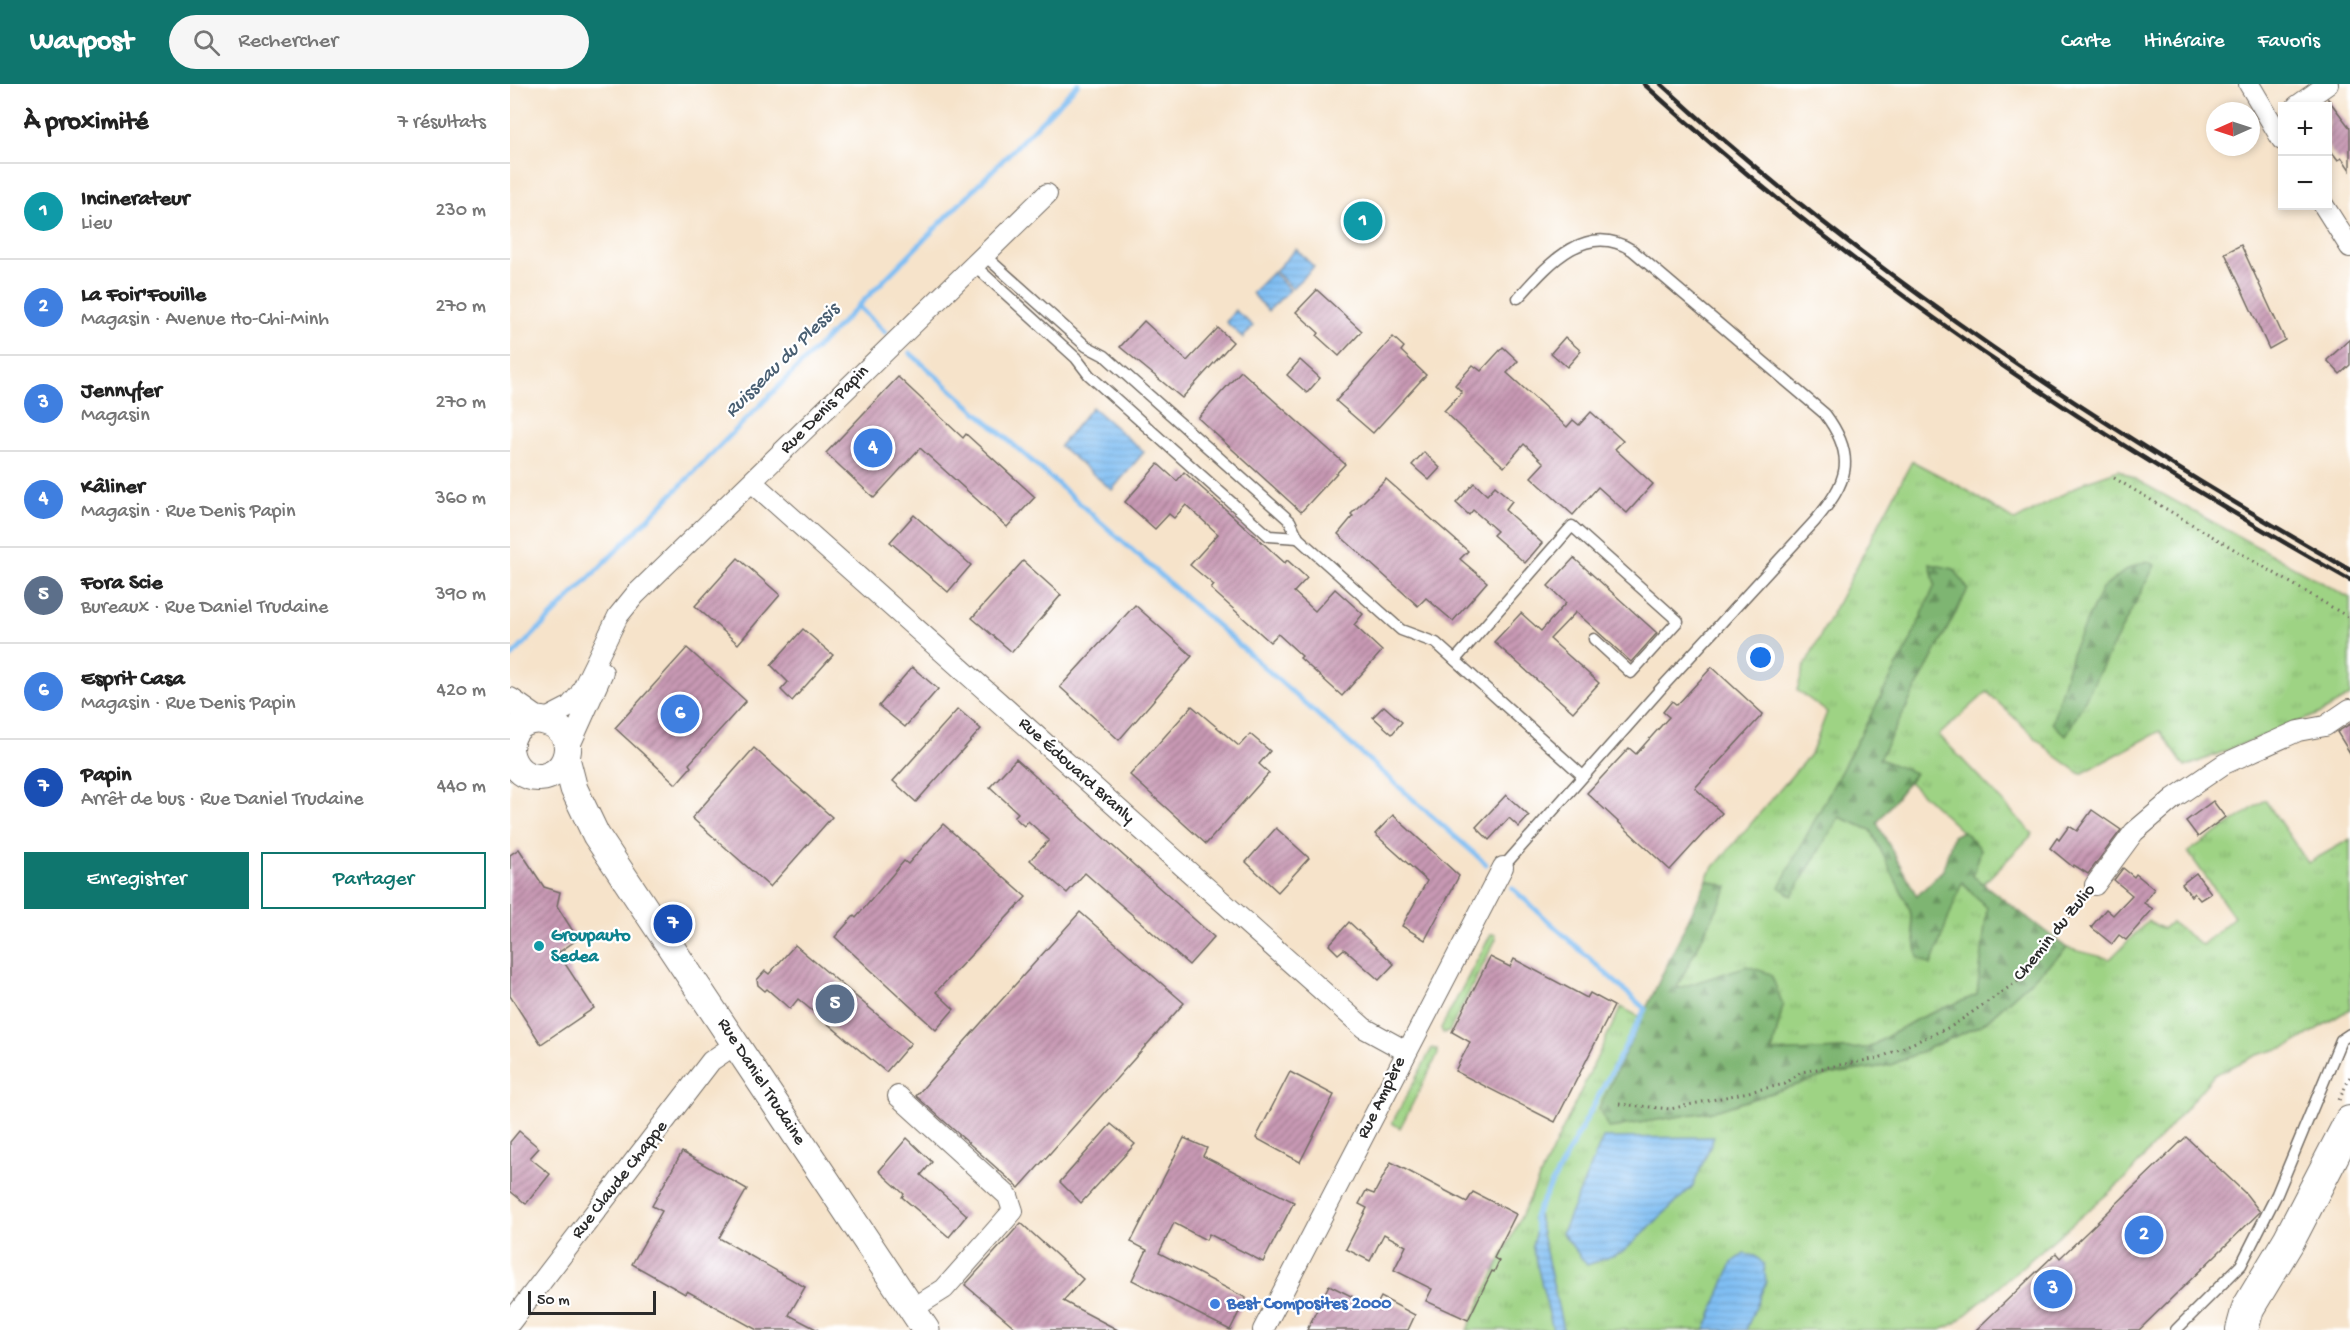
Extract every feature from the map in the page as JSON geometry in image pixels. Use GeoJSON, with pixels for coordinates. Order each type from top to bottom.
{"type":"FeatureCollection","features":[{"type":"Feature","properties":{"kind":"main road"},"geometry":{"type":"LineString","coordinates":[[540,720],[559,728],[567,743],[567,755],[556,771],[542,778],[514,752],[519,727],[527,722],[540,720]]}},
{"type":"Feature","properties":{"kind":"main road","name":"Rue Daniel Trudaine"},"geometry":{"type":"LineString","coordinates":[[514,752],[596,835]]}},
{"type":"Feature","properties":{"kind":"main road","name":"Rue Daniel Trudaine"},"geometry":{"type":"LineString","coordinates":[[567,755],[574,789],[596,835],[919,1320]]}},
{"type":"Feature","properties":{"kind":"main road"},"geometry":{"type":"LineString","coordinates":[[2242,1330],[2248,1308],[2289,1240],[2348,1133]]}},
{"type":"Feature","properties":{"kind":"main road"},"geometry":{"type":"LineString","coordinates":[[2254,1330],[2263,1301],[2289,1240]]}},
{"type":"Feature","properties":{"kind":"street"},"geometry":{"type":"LineString","coordinates":[[2249,84],[2278,126]]}},
{"type":"Feature","properties":{"kind":"street"},"geometry":{"type":"LineString","coordinates":[[2303,102],[2328,84]]}},
{"type":"Feature","properties":{"kind":"street","name":"Rue Denis Papin"},"geometry":{"type":"LineString","coordinates":[[540,720],[569,707],[580,694],[621,613],[635,595],[1047,194]]}},
{"type":"Feature","properties":{"kind":"street"},"geometry":{"type":"LineString","coordinates":[[2327,210],[2350,247]]}},
{"type":"Feature","properties":{"kind":"street","name":"Rue Édouard Branly"},"geometry":{"type":"LineString","coordinates":[[752,482],[1364,1028],[1406,1051]]}},
{"type":"Feature","properties":{"kind":"street","name":"Rue Denis Papin"},"geometry":{"type":"LineString","coordinates":[[567,755],[601,681],[611,631]]}},
{"type":"Feature","properties":{"kind":"street"},"geometry":{"type":"LineString","coordinates":[[510,700],[540,720]]}},
{"type":"Feature","properties":{"kind":"street","name":"Chemin du Zulio"},"geometry":{"type":"LineString","coordinates":[[2095,885],[2134,832],[2174,798],[2224,764],[2298,731],[2325,726],[2350,709]]}},
{"type":"Feature","properties":{"kind":"street","name":"Rue Ampère"},"geometry":{"type":"LineString","coordinates":[[1263,1330],[1503,867]]}},
{"type":"Feature","properties":{"kind":"street","name":"Rue Claude Chappe"},"geometry":{"type":"LineString","coordinates":[[510,1323],[711,1061],[736,1044]]}},
{"type":"Feature","properties":{"kind":"street"},"geometry":{"type":"LineString","coordinates":[[898,1096],[1008,1196],[1013,1211],[919,1320]]}},
{"type":"Feature","properties":{"kind":"lane"},"geometry":{"type":"LineString","coordinates":[[1503,867],[1831,502],[1841,485],[1845,472],[1845,456],[1835,428],[1825,414],[1641,258],[1619,243],[1606,240],[1591,242],[1563,253],[1546,267],[1518,298]]}},
{"type":"Feature","properties":{"kind":"lane"},"geometry":{"type":"LineString","coordinates":[[979,260],[1076,358],[1089,375],[1269,536],[1298,538]]}},
{"type":"Feature","properties":{"kind":"lane"},"geometry":{"type":"LineString","coordinates":[[979,260],[1086,346],[1105,356],[1290,520],[1298,538],[1401,630],[1436,643],[1583,777]]}},
{"type":"Feature","properties":{"kind":"lane"},"geometry":{"type":"LineString","coordinates":[[1455,660],[1572,526],[1678,621],[1631,673],[1594,639]]}},
{"type":"Feature","properties":{"kind":"lane"},"geometry":{"type":"LineString","coordinates":[[2176,1330],[2241,1265],[2277,1194],[2341,1040],[2350,1034]]}},
{"type":"Feature","properties":{"kind":"path"},"geometry":{"type":"LineString","coordinates":[[2115,478],[2350,618]]}},
{"type":"Feature","properties":{"kind":"path","name":"Chemin du Zulio"},"geometry":{"type":"LineString","coordinates":[[1619,1104],[1670,1109],[1785,1084],[1801,1072],[1879,1058],[1952,1026],[2021,979],[2095,885]]}},
{"type":"Feature","properties":{"kind":"green space"},"geometry":{"type":"Polygon","coordinates":[[[1912,461],[1965,489],[2015,521],[2087,481],[2119,470],[2350,598],[2350,696],[2321,713],[2185,767],[2160,731],[2081,774],[2053,754],[1987,692],[1939,735],[2033,834],[1983,884],[1973,876],[1981,849],[1909,782],[1915,773],[1879,759],[1968,589],[1930,564],[1935,585],[1910,642],[1780,887],[1792,895],[1839,817],[1871,830],[1910,910],[1918,958],[1931,964],[1962,881],[1988,908],[1977,995],[1917,1019],[1868,1048],[1772,1052],[1783,1005],[1705,980],[1676,989],[1728,887],[1707,880],[1708,874],[1812,752],[1827,712],[1797,690],[1804,667],[1912,461]]]}},
{"type":"Feature","properties":{"kind":"green space"},"geometry":{"type":"Polygon","coordinates":[[[2146,561],[2155,565],[2066,736],[2052,723],[2074,647],[2102,589],[2126,570],[2146,561]]]}},
{"type":"Feature","properties":{"kind":"green space"},"geometry":{"type":"Polygon","coordinates":[[[1930,564],[1954,569],[1968,589],[1879,759],[1915,773],[1877,823],[1917,896],[1943,870],[1953,836],[1963,831],[1981,849],[1973,876],[2067,948],[1983,1024],[1891,1065],[1827,1075],[1718,1110],[1609,1128],[1599,1108],[1707,880],[1728,887],[1676,989],[1747,966],[1771,974],[1783,1005],[1772,1052],[1868,1048],[1917,1019],[1977,995],[1987,908],[1962,882],[1931,965],[1918,958],[1910,910],[1871,830],[1839,817],[1792,896],[1779,887],[1910,642],[1935,585],[1930,564]]]}},
{"type":"Feature","properties":{"kind":"green space"},"geometry":{"type":"Polygon","coordinates":[[[2265,800],[2308,863],[2350,839],[2350,1009],[2289,1046],[2257,1055],[2214,1075],[2126,1178],[1956,1323],[1941,1330],[1467,1330],[1621,1007],[1642,1018],[1599,1108],[1608,1128],[1718,1110],[1827,1075],[1891,1065],[1983,1024],[2067,948],[2110,959],[2148,921],[2163,929],[2171,922],[2202,945],[2234,917],[2188,852],[2265,800]]]}},
{"type":"Feature","properties":{"kind":"green space"},"geometry":{"type":"Polygon","coordinates":[[[1491,934],[1495,934],[1496,939],[1449,1032],[1443,1033],[1441,1028],[1491,934]]]}},
{"type":"Feature","properties":{"kind":"green space"},"geometry":{"type":"Polygon","coordinates":[[[1432,1048],[1437,1050],[1438,1054],[1400,1128],[1392,1123],[1432,1048]]]}},
{"type":"Feature","properties":{"kind":"water"},"geometry":{"type":"Polygon","coordinates":[[[1296,249],[1314,267],[1292,288],[1275,271],[1296,249]]]}},
{"type":"Feature","properties":{"kind":"water"},"geometry":{"type":"Polygon","coordinates":[[[1273,272],[1290,290],[1268,311],[1252,293],[1273,272]]]}},
{"type":"Feature","properties":{"kind":"water"},"geometry":{"type":"Polygon","coordinates":[[[1235,310],[1253,326],[1243,338],[1226,322],[1235,310]]]}},
{"type":"Feature","properties":{"kind":"water"},"geometry":{"type":"Polygon","coordinates":[[[1092,407],[1144,452],[1112,490],[1060,446],[1092,407]]]}},
{"type":"Feature","properties":{"kind":"water"},"geometry":{"type":"Polygon","coordinates":[[[1714,1137],[1693,1186],[1623,1252],[1587,1265],[1562,1233],[1603,1138],[1714,1137]]]}},
{"type":"Feature","properties":{"kind":"water"},"geometry":{"type":"Polygon","coordinates":[[[1537,1211],[1563,1329],[1553,1330],[1532,1245],[1537,1227],[1532,1219],[1537,1211]]]}},
{"type":"Feature","properties":{"kind":"water"},"geometry":{"type":"Polygon","coordinates":[[[1744,1254],[1755,1256],[1764,1264],[1766,1282],[1746,1330],[1705,1330],[1732,1263],[1744,1254]]]}},
{"type":"Feature","properties":{"kind":"building"},"geometry":{"type":"Polygon","coordinates":[[[2332,104],[2350,128],[2350,170],[2342,158],[2338,160],[2332,152],[2332,104]]]}},
{"type":"Feature","properties":{"kind":"building"},"geometry":{"type":"Polygon","coordinates":[[[1358,207],[1378,225],[1369,236],[1348,217],[1358,207]]]}},
{"type":"Feature","properties":{"kind":"building"},"geometry":{"type":"Polygon","coordinates":[[[2241,245],[2285,340],[2269,349],[2225,253],[2241,245]]]}},
{"type":"Feature","properties":{"kind":"building"},"geometry":{"type":"Polygon","coordinates":[[[1317,290],[1362,331],[1339,356],[1296,312],[1317,290]]]}},
{"type":"Feature","properties":{"kind":"building"},"geometry":{"type":"Polygon","coordinates":[[[1144,321],[1187,361],[1218,328],[1233,342],[1182,398],[1120,347],[1144,321]]]}},
{"type":"Feature","properties":{"kind":"building"},"geometry":{"type":"Polygon","coordinates":[[[1393,337],[1404,347],[1401,351],[1426,375],[1373,433],[1336,401],[1393,337]]]}},
{"type":"Feature","properties":{"kind":"building"},"geometry":{"type":"Polygon","coordinates":[[[1565,337],[1581,351],[1567,367],[1551,353],[1565,337]]]}},
{"type":"Feature","properties":{"kind":"building"},"geometry":{"type":"Polygon","coordinates":[[[2350,339],[2350,365],[2340,374],[2327,360],[2350,339]]]}},
{"type":"Feature","properties":{"kind":"building"},"geometry":{"type":"Polygon","coordinates":[[[1503,347],[1518,361],[1507,373],[1567,427],[1573,420],[1579,425],[1591,412],[1623,441],[1615,449],[1653,484],[1627,513],[1598,487],[1573,515],[1531,477],[1544,463],[1524,444],[1504,467],[1444,411],[1462,392],[1455,385],[1473,365],[1481,371],[1503,347]]]}},
{"type":"Feature","properties":{"kind":"building"},"geometry":{"type":"Polygon","coordinates":[[[1300,360],[1320,378],[1307,393],[1287,375],[1300,360]]]}},
{"type":"Feature","properties":{"kind":"building"},"geometry":{"type":"Polygon","coordinates":[[[1241,371],[1345,464],[1301,512],[1198,418],[1241,371]]]}},
{"type":"Feature","properties":{"kind":"building"},"geometry":{"type":"Polygon","coordinates":[[[898,377],[963,438],[966,434],[1035,497],[1007,527],[920,448],[874,498],[826,453],[898,377]]]}},
{"type":"Feature","properties":{"kind":"building"},"geometry":{"type":"Polygon","coordinates":[[[1424,452],[1440,468],[1429,480],[1412,465],[1424,452]]]}},
{"type":"Feature","properties":{"kind":"building"},"geometry":{"type":"Polygon","coordinates":[[[1158,464],[1177,481],[1184,472],[1285,563],[1287,560],[1307,578],[1294,592],[1315,611],[1335,589],[1363,614],[1354,625],[1382,651],[1342,696],[1300,658],[1302,656],[1278,634],[1270,642],[1211,589],[1214,585],[1190,565],[1218,534],[1186,505],[1174,518],[1169,514],[1155,529],[1125,502],[1158,464]]]}},
{"type":"Feature","properties":{"kind":"building"},"geometry":{"type":"Polygon","coordinates":[[[1386,479],[1468,551],[1460,559],[1487,582],[1453,621],[1426,598],[1418,606],[1338,534],[1353,516],[1351,514],[1386,479]]]}},
{"type":"Feature","properties":{"kind":"building"},"geometry":{"type":"Polygon","coordinates":[[[1474,483],[1487,495],[1495,486],[1512,501],[1505,510],[1542,543],[1525,563],[1493,535],[1497,531],[1473,510],[1469,515],[1456,503],[1474,483]]]}},
{"type":"Feature","properties":{"kind":"building"},"geometry":{"type":"Polygon","coordinates":[[[914,515],[971,565],[948,592],[890,542],[914,515]]]}},
{"type":"Feature","properties":{"kind":"building"},"geometry":{"type":"Polygon","coordinates":[[[738,558],[780,595],[738,644],[695,606],[738,558]]]}},
{"type":"Feature","properties":{"kind":"building"},"geometry":{"type":"Polygon","coordinates":[[[1574,558],[1657,633],[1631,662],[1576,612],[1550,639],[1599,683],[1573,712],[1494,642],[1521,613],[1541,631],[1566,603],[1548,586],[1574,558]]]}},
{"type":"Feature","properties":{"kind":"building"},"geometry":{"type":"Polygon","coordinates":[[[1023,561],[1061,595],[1012,652],[972,618],[1023,561]]]}},
{"type":"Feature","properties":{"kind":"building"},"geometry":{"type":"Polygon","coordinates":[[[1135,605],[1192,656],[1119,740],[1060,687],[1135,605]]]}},
{"type":"Feature","properties":{"kind":"building"},"geometry":{"type":"Polygon","coordinates":[[[803,629],[833,655],[792,701],[781,690],[788,682],[771,665],[803,629]]]}},
{"type":"Feature","properties":{"kind":"building"},"geometry":{"type":"Polygon","coordinates":[[[687,648],[746,701],[689,764],[691,767],[676,784],[615,728],[687,648]]]}},
{"type":"Feature","properties":{"kind":"building"},"geometry":{"type":"Polygon","coordinates":[[[912,667],[938,689],[905,727],[879,706],[912,667]]]}},
{"type":"Feature","properties":{"kind":"building"},"geometry":{"type":"Polygon","coordinates":[[[1712,667],[1763,714],[1695,788],[1722,813],[1670,870],[1587,793],[1629,748],[1636,754],[1669,717],[1663,712],[1672,701],[1677,705],[1712,667]]]}},
{"type":"Feature","properties":{"kind":"building"},"geometry":{"type":"Polygon","coordinates":[[[1192,706],[1239,746],[1250,734],[1270,751],[1259,764],[1269,773],[1206,844],[1130,775],[1192,706]]]}},
{"type":"Feature","properties":{"kind":"building"},"geometry":{"type":"Polygon","coordinates":[[[1384,706],[1402,722],[1392,734],[1373,717],[1384,706]]]}},
{"type":"Feature","properties":{"kind":"building"},"geometry":{"type":"Polygon","coordinates":[[[958,709],[981,729],[916,802],[893,781],[958,709]]]}},
{"type":"Feature","properties":{"kind":"building"},"geometry":{"type":"Polygon","coordinates":[[[2350,724],[2350,753],[2337,732],[2350,724]]]}},
{"type":"Feature","properties":{"kind":"building"},"geometry":{"type":"Polygon","coordinates":[[[754,748],[832,817],[770,887],[692,818],[754,748]]]}},
{"type":"Feature","properties":{"kind":"building"},"geometry":{"type":"Polygon","coordinates":[[[1016,759],[1214,937],[1189,965],[1085,873],[1067,893],[1030,860],[1049,840],[1028,821],[1024,826],[1014,817],[1018,813],[990,787],[1016,759]]]}},
{"type":"Feature","properties":{"kind":"building"},"geometry":{"type":"Polygon","coordinates":[[[1506,795],[1529,816],[1519,827],[1509,818],[1489,840],[1476,827],[1506,795]]]}},
{"type":"Feature","properties":{"kind":"building"},"geometry":{"type":"Polygon","coordinates":[[[2213,801],[2225,817],[2198,837],[2186,821],[2213,801]]]}},
{"type":"Feature","properties":{"kind":"building"},"geometry":{"type":"Polygon","coordinates":[[[2092,810],[2121,830],[2088,874],[2074,865],[2073,867],[2050,848],[2069,826],[2077,831],[2092,810]]]}},
{"type":"Feature","properties":{"kind":"building"},"geometry":{"type":"Polygon","coordinates":[[[1393,815],[1459,876],[1425,940],[1402,926],[1427,881],[1375,834],[1393,815]]]}},
{"type":"Feature","properties":{"kind":"building"},"geometry":{"type":"Polygon","coordinates":[[[943,824],[1026,897],[936,992],[954,1009],[936,1030],[835,937],[854,916],[856,918],[904,861],[908,864],[943,824]]]}},
{"type":"Feature","properties":{"kind":"building"},"geometry":{"type":"Polygon","coordinates":[[[1276,828],[1309,858],[1278,892],[1246,862],[1276,828]]]}},
{"type":"Feature","properties":{"kind":"building","name":"Groupauto Sedea"},"geometry":{"type":"Polygon","coordinates":[[[519,849],[544,887],[560,892],[557,906],[578,939],[558,953],[594,1008],[541,1044],[510,996],[510,855],[519,849]]]}},
{"type":"Feature","properties":{"kind":"building"},"geometry":{"type":"Polygon","coordinates":[[[2123,868],[2134,877],[2136,874],[2154,889],[2144,903],[2153,909],[2126,940],[2119,935],[2112,944],[2091,927],[2106,909],[2113,915],[2132,895],[2114,880],[2123,868]]]}},
{"type":"Feature","properties":{"kind":"building"},"geometry":{"type":"Polygon","coordinates":[[[2196,873],[2211,893],[2200,900],[2194,893],[2191,896],[2182,884],[2196,873]]]}},
{"type":"Feature","properties":{"kind":"building"},"geometry":{"type":"Polygon","coordinates":[[[1080,912],[1184,1003],[1019,1188],[916,1096],[1080,912]]]}},
{"type":"Feature","properties":{"kind":"building"},"geometry":{"type":"Polygon","coordinates":[[[1349,922],[1394,964],[1379,980],[1344,949],[1338,954],[1329,945],[1349,922]]]}},
{"type":"Feature","properties":{"kind":"building"},"geometry":{"type":"Polygon","coordinates":[[[795,945],[911,1043],[886,1072],[798,999],[790,1009],[767,989],[765,991],[758,985],[757,980],[765,971],[769,974],[795,945]]]}},
{"type":"Feature","properties":{"kind":"building"},"geometry":{"type":"Polygon","coordinates":[[[1490,957],[1510,967],[1514,959],[1587,998],[1590,993],[1614,1006],[1555,1122],[1455,1071],[1470,1042],[1452,1032],[1490,957]]]}},
{"type":"Feature","properties":{"kind":"building"},"geometry":{"type":"Polygon","coordinates":[[[1290,1072],[1334,1095],[1300,1162],[1256,1138],[1290,1072]]]}},
{"type":"Feature","properties":{"kind":"building"},"geometry":{"type":"Polygon","coordinates":[[[1111,1124],[1135,1144],[1081,1203],[1060,1182],[1111,1124]]]}},
{"type":"Feature","properties":{"kind":"building"},"geometry":{"type":"Polygon","coordinates":[[[519,1131],[539,1148],[530,1158],[550,1174],[526,1204],[510,1191],[510,1142],[519,1131]]]}},
{"type":"Feature","properties":{"kind":"building"},"geometry":{"type":"Polygon","coordinates":[[[2186,1137],[2246,1194],[2260,1212],[2139,1330],[1976,1330],[2056,1253],[2060,1258],[2186,1137]]]}},
{"type":"Feature","properties":{"kind":"building"},"geometry":{"type":"Polygon","coordinates":[[[907,1138],[932,1162],[921,1175],[967,1215],[949,1237],[902,1197],[904,1194],[879,1171],[907,1138]]]}},
{"type":"Feature","properties":{"kind":"building"},"geometry":{"type":"Polygon","coordinates":[[[1184,1138],[1207,1148],[1203,1156],[1294,1202],[1263,1262],[1209,1234],[1206,1240],[1174,1223],[1159,1253],[1246,1298],[1230,1330],[1132,1280],[1147,1250],[1131,1242],[1184,1138]]]}},
{"type":"Feature","properties":{"kind":"building"},"geometry":{"type":"Polygon","coordinates":[[[682,1152],[747,1189],[719,1238],[805,1287],[789,1315],[818,1330],[757,1330],[687,1291],[685,1294],[632,1264],[662,1211],[652,1206],[682,1152]]]}},
{"type":"Feature","properties":{"kind":"building"},"geometry":{"type":"Polygon","coordinates":[[[1391,1162],[1467,1202],[1473,1192],[1516,1214],[1494,1258],[1499,1261],[1468,1320],[1426,1301],[1432,1289],[1394,1270],[1406,1246],[1384,1234],[1370,1261],[1346,1249],[1367,1208],[1359,1204],[1366,1191],[1374,1194],[1391,1162]]]}},
{"type":"Feature","properties":{"kind":"building"},"geometry":{"type":"Polygon","coordinates":[[[1021,1223],[1083,1279],[1063,1301],[1118,1330],[1018,1330],[965,1285],[1021,1223]]]}},
{"type":"Feature","properties":{"kind":"building"},"geometry":{"type":"Polygon","coordinates":[[[1329,1285],[1375,1308],[1381,1297],[1415,1315],[1408,1330],[1307,1330],[1329,1285]]]}},
{"type":"Feature","properties":{"kind":"waterway","name":"Ruisseau du Plessis"},"geometry":{"type":"LineString","coordinates":[[510,658],[1078,84]]}},
{"type":"Feature","properties":{"kind":"waterway"},"geometry":{"type":"LineString","coordinates":[[858,306],[885,332]]}},
{"type":"Feature","properties":{"kind":"waterway"},"geometry":{"type":"LineString","coordinates":[[910,353],[1486,864]]}},
{"type":"Feature","properties":{"kind":"waterway"},"geometry":{"type":"LineString","coordinates":[[1512,888],[1645,1009],[1534,1217],[1538,1233]]}},
{"type":"Feature","properties":{"kind":"railway"},"geometry":{"type":"LineString","coordinates":[[1644,84],[1725,156],[1809,224],[1895,290],[1983,352],[2163,470],[2350,580]]}},
{"type":"Feature","properties":{"kind":"railway"},"geometry":{"type":"LineString","coordinates":[[1661,84],[1740,154],[1822,221],[1906,285],[1992,346],[2168,462],[2350,570]]}},
{"type":"Feature","properties":{"kind":"place","name":"Incinerateur"},"geometry":{"type":"Point","coordinates":[1363,221]}},
{"type":"Feature","properties":{"kind":"place","name":"Kâliner"},"geometry":{"type":"Point","coordinates":[873,448]}},
{"type":"Feature","properties":{"kind":"place","name":"Esprit Casa"},"geometry":{"type":"Point","coordinates":[680,714]}},
{"type":"Feature","properties":{"kind":"place","name":"Papin"},"geometry":{"type":"Point","coordinates":[673,924]}},
{"type":"Feature","properties":{"kind":"place","name":"Groupauto Sedea"},"geometry":{"type":"Point","coordinates":[539,946]}},
{"type":"Feature","properties":{"kind":"place","name":"Fora Scie"},"geometry":{"type":"Point","coordinates":[835,1004]}},
{"type":"Feature","properties":{"kind":"place","name":"La Foir'Fouille"},"geometry":{"type":"Point","coordinates":[2144,1235]}},
{"type":"Feature","properties":{"kind":"place","name":"Jennyfer"},"geometry":{"type":"Point","coordinates":[2053,1289]}},
{"type":"Feature","properties":{"kind":"place","name":"Best Composites 2000"},"geometry":{"type":"Point","coordinates":[1215,1304]}}]}
